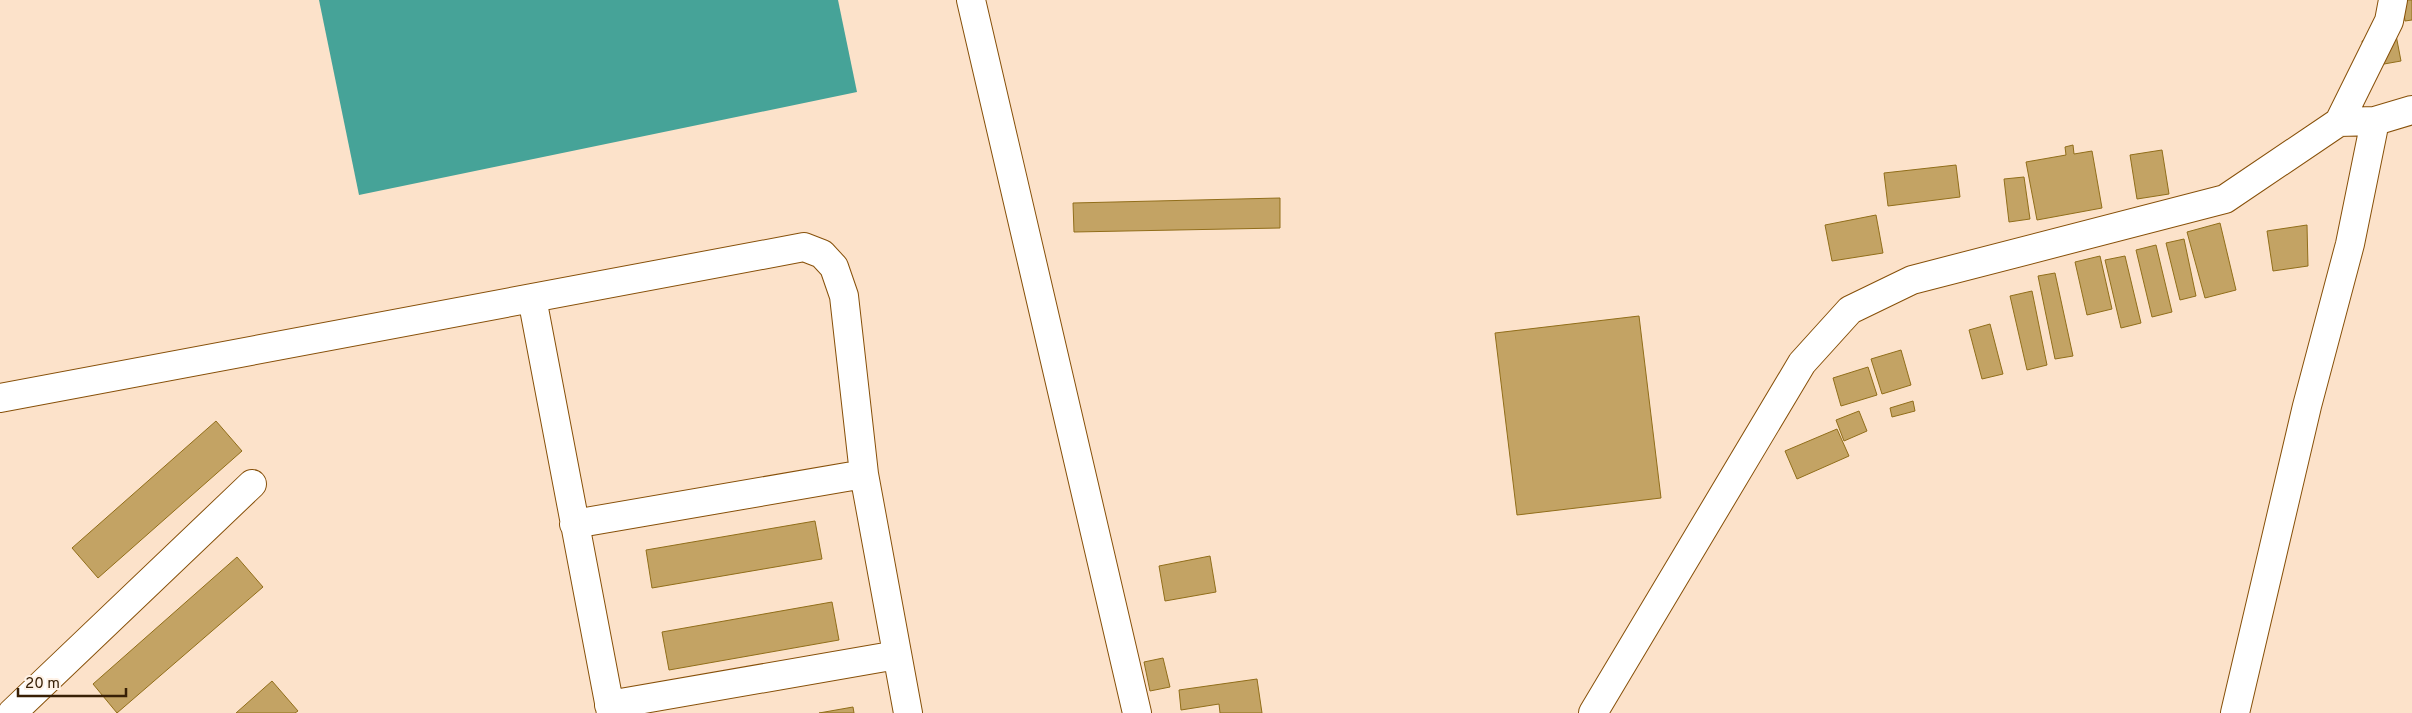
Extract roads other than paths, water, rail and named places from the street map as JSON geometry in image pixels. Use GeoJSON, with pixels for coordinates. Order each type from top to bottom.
{"type":"FeatureCollection","features":[{"type":"Feature","properties":{"kind":"street"},"geometry":{"type":"LineString","coordinates":[[971,0],[1137,713]]}},
{"type":"Feature","properties":{"kind":"street"},"geometry":{"type":"LineString","coordinates":[[1593,713],[1802,363],[1850,310],[1912,280],[2225,199],[2339,122],[2389,21],[2393,0]]}},
{"type":"Feature","properties":{"kind":"street"},"geometry":{"type":"LineString","coordinates":[[2339,122],[2375,121],[2412,110]]}},
{"type":"Feature","properties":{"kind":"street"},"geometry":{"type":"LineString","coordinates":[[2235,713],[2307,406],[2350,244],[2375,121]]}},
{"type":"Feature","properties":{"kind":"street"},"geometry":{"type":"LineString","coordinates":[[0,398],[804,247],[822,254],[834,267],[844,296],[864,474],[908,713]]}},
{"type":"Feature","properties":{"kind":"street"},"geometry":{"type":"LineString","coordinates":[[532,298],[610,709],[897,655]]}},
{"type":"Feature","properties":{"kind":"street"},"geometry":{"type":"LineString","coordinates":[[574,524],[864,474]]}},
{"type":"Feature","properties":{"kind":"street"},"geometry":{"type":"LineString","coordinates":[[12,713],[252,484]]}},
{"type":"Feature","properties":{"kind":"water"},"geometry":{"type":"Polygon","coordinates":[[[319,0],[838,0],[857,92],[359,195],[319,0]]]}}]}
